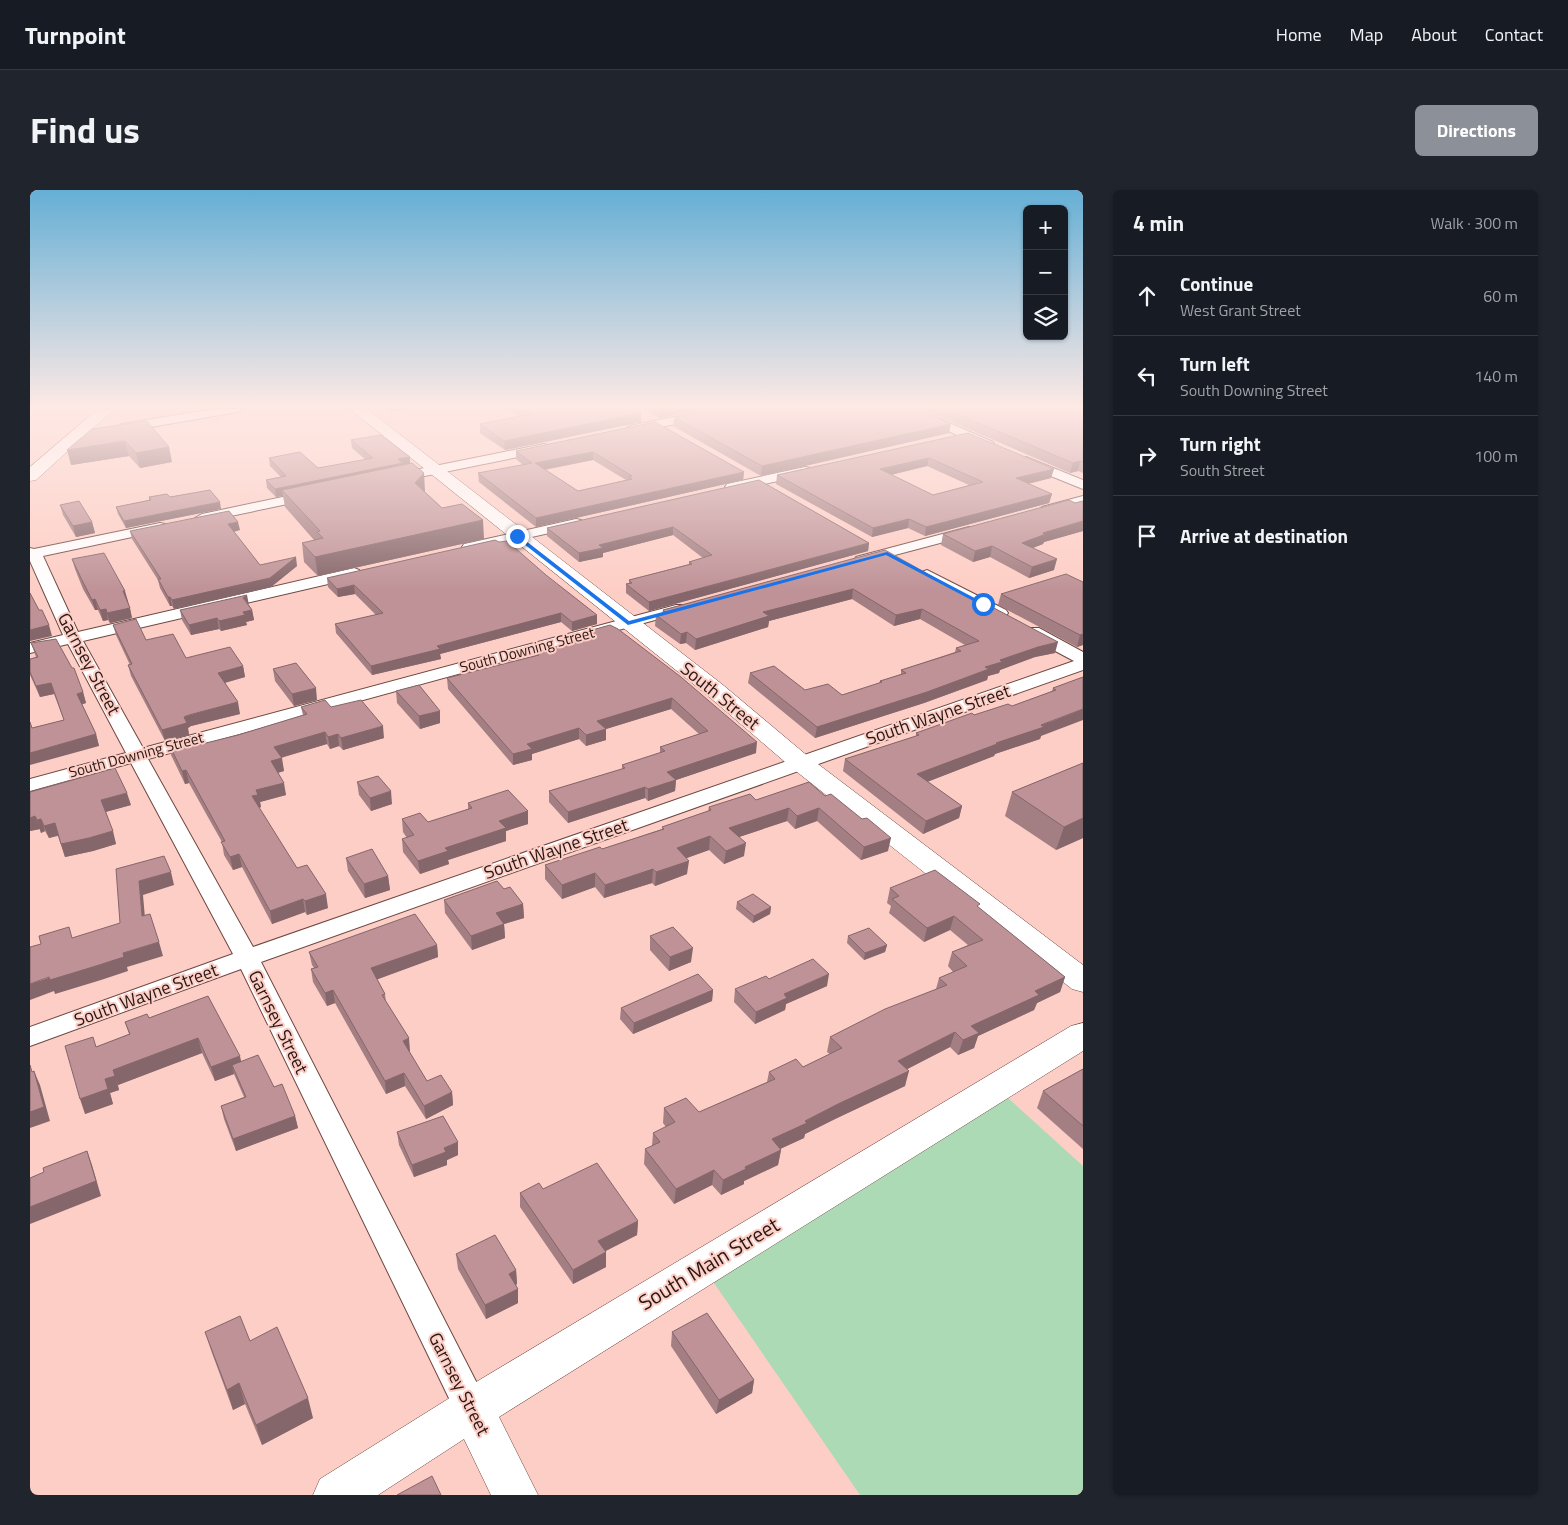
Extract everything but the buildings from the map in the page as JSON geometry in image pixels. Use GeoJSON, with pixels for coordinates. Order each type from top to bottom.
{"type":"FeatureCollection","features":[{"type":"Feature","properties":{"kind":"street"},"geometry":{"type":"LineString","coordinates":[[378,482],[435,470]]}},
{"type":"Feature","properties":{"kind":"street","name":"South Street"},"geometry":{"type":"LineString","coordinates":[[435,470],[715,690],[801,763],[1083,981]]}},
{"type":"Feature","properties":{"kind":"street"},"geometry":{"type":"LineString","coordinates":[[719,490],[810,470]]}},
{"type":"Feature","properties":{"kind":"street"},"geometry":{"type":"LineString","coordinates":[[1046,470],[1083,486]]}},
{"type":"Feature","properties":{"kind":"street"},"geometry":{"type":"LineString","coordinates":[[742,473],[774,490]]}},
{"type":"Feature","properties":{"kind":"street"},"geometry":{"type":"LineString","coordinates":[[190,521],[320,494]]}},
{"type":"Feature","properties":{"kind":"street"},"geometry":{"type":"LineString","coordinates":[[1027,515],[1083,500]]}},
{"type":"Feature","properties":{"kind":"street"},"geometry":{"type":"LineString","coordinates":[[453,551],[594,518]]}},
{"type":"Feature","properties":{"kind":"street"},"geometry":{"type":"LineString","coordinates":[[32,553],[170,525]]}},
{"type":"Feature","properties":{"kind":"street"},"geometry":{"type":"LineString","coordinates":[[848,564],[980,528]]}},
{"type":"Feature","properties":{"kind":"street"},"geometry":{"type":"LineString","coordinates":[[871,545],[1083,659]]}},
{"type":"Feature","properties":{"kind":"street","name":"Garnsey Street"},"geometry":{"type":"LineString","coordinates":[[32,553],[73,638],[247,958],[515,1495]]}},
{"type":"Feature","properties":{"kind":"street"},"geometry":{"type":"LineString","coordinates":[[30,648],[369,570]]}},
{"type":"Feature","properties":{"kind":"street","name":"South Downing Street"},"geometry":{"type":"LineString","coordinates":[[30,785],[695,605]]}},
{"type":"Feature","properties":{"kind":"street","name":"South Wayne Street"},"geometry":{"type":"LineString","coordinates":[[30,1037],[247,958],[1083,664]]}},
{"type":"Feature","properties":{"kind":"street","name":"South Main Street"},"geometry":{"type":"LineString","coordinates":[[336,1495],[472,1409],[1083,1035]]}},
{"type":"Feature","properties":{"kind":"green space"},"geometry":{"type":"Polygon","coordinates":[[[997,1088],[1083,1166],[1083,1495],[860,1495],[703,1267],[997,1088]]]}},
{"type":"Feature","properties":{"kind":"route"},"geometry":{"type":"LineString","coordinates":[[517,536],[628,623],[887,554],[983,604]]}}]}
